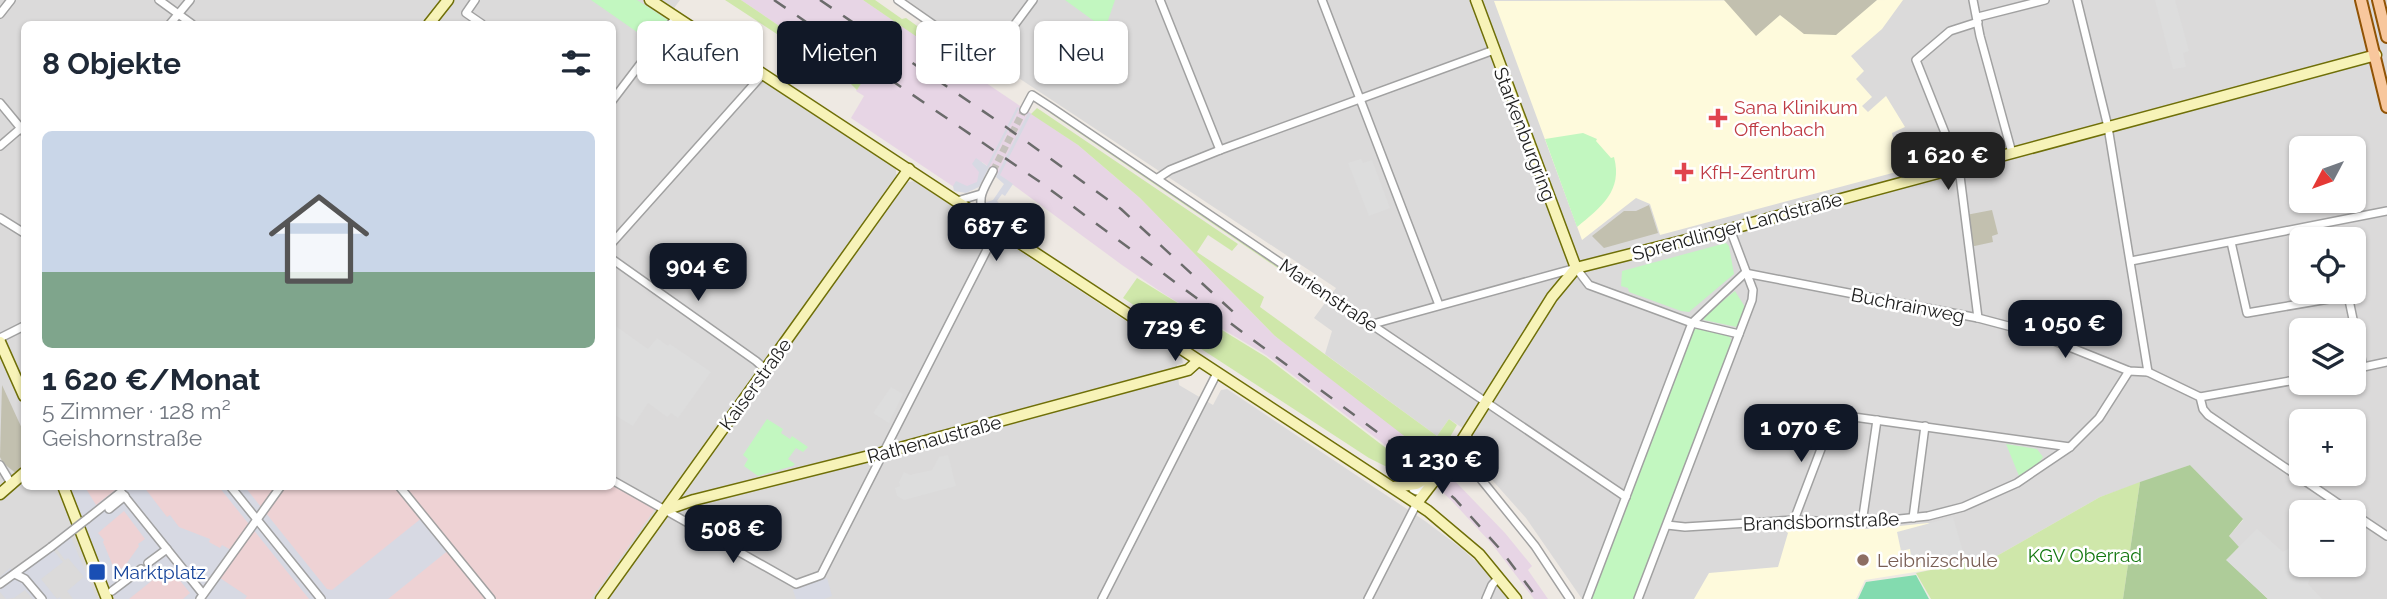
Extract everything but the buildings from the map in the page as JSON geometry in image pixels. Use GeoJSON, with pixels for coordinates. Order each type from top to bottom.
{"type":"FeatureCollection","features":[{"type":"Feature","properties":{"kind":"main road"},"geometry":{"type":"LineString","coordinates":[[431,21],[448,0]]}},
{"type":"Feature","properties":{"kind":"main road"},"geometry":{"type":"LineString","coordinates":[[650,0],[682,21]]}},
{"type":"Feature","properties":{"kind":"main road","name":"Starkenburgring"},"geometry":{"type":"LineString","coordinates":[[1476,0],[1576,268]]}},
{"type":"Feature","properties":{"kind":"main road"},"geometry":{"type":"LineString","coordinates":[[2361,0],[2382,53],[2387,107]]}},
{"type":"Feature","properties":{"kind":"main road"},"geometry":{"type":"LineString","coordinates":[[2378,0],[2387,37]]}},
{"type":"Feature","properties":{"kind":"main road","name":"Sprendlinger Landstraße"},"geometry":{"type":"LineString","coordinates":[[1576,268],[2382,53]]}},
{"type":"Feature","properties":{"kind":"main road"},"geometry":{"type":"LineString","coordinates":[[763,74],[1417,503],[1467,542],[1516,599]]}},
{"type":"Feature","properties":{"kind":"main road","name":"Kaiserstraße"},"geometry":{"type":"LineString","coordinates":[[601,599],[909,169]]}},
{"type":"Feature","properties":{"kind":"main road"},"geometry":{"type":"LineString","coordinates":[[1417,503],[1445,467],[1561,284],[1576,268]]}},
{"type":"Feature","properties":{"kind":"main road"},"geometry":{"type":"LineString","coordinates":[[0,340],[21,389]]}},
{"type":"Feature","properties":{"kind":"main road","name":"Rathenaustraße"},"geometry":{"type":"LineString","coordinates":[[665,510],[1188,370],[1198,361]]}},
{"type":"Feature","properties":{"kind":"main road"},"geometry":{"type":"LineString","coordinates":[[1391,487],[1401,488],[1416,484],[1445,467]]}},
{"type":"Feature","properties":{"kind":"main road"},"geometry":{"type":"LineString","coordinates":[[0,494],[21,477]]}},
{"type":"Feature","properties":{"kind":"main road"},"geometry":{"type":"LineString","coordinates":[[66,490],[110,595]]}},
{"type":"Feature","properties":{"kind":"street"},"geometry":{"type":"LineString","coordinates":[[0,14],[10,0]]}},
{"type":"Feature","properties":{"kind":"street"},"geometry":{"type":"LineString","coordinates":[[159,0],[188,21]]}},
{"type":"Feature","properties":{"kind":"street"},"geometry":{"type":"LineString","coordinates":[[173,21],[190,0]]}},
{"type":"Feature","properties":{"kind":"street"},"geometry":{"type":"LineString","coordinates":[[475,0],[466,13],[478,21]]}},
{"type":"Feature","properties":{"kind":"street"},"geometry":{"type":"LineString","coordinates":[[898,0],[987,62],[1033,0]]}},
{"type":"Feature","properties":{"kind":"street"},"geometry":{"type":"LineString","coordinates":[[1160,0],[1220,150]]}},
{"type":"Feature","properties":{"kind":"street"},"geometry":{"type":"LineString","coordinates":[[1322,0],[1439,305]]}},
{"type":"Feature","properties":{"kind":"street"},"geometry":{"type":"LineString","coordinates":[[1973,0],[2012,153]]}},
{"type":"Feature","properties":{"kind":"street"},"geometry":{"type":"LineString","coordinates":[[1978,318],[1959,168],[1916,60],[1950,31],[2045,0]]}},
{"type":"Feature","properties":{"kind":"street"},"geometry":{"type":"LineString","coordinates":[[2077,0],[2108,127],[2148,372]]}},
{"type":"Feature","properties":{"kind":"street"},"geometry":{"type":"LineString","coordinates":[[616,96],[676,17]]}},
{"type":"Feature","properties":{"kind":"street"},"geometry":{"type":"LineString","coordinates":[[1158,178],[1170,170],[1220,150],[1494,50]]}},
{"type":"Feature","properties":{"kind":"street"},"geometry":{"type":"LineString","coordinates":[[616,239],[754,84]]}},
{"type":"Feature","properties":{"kind":"street","name":"Marienstraße"},"geometry":{"type":"LineString","coordinates":[[1024,110],[1032,95],[1626,497]]}},
{"type":"Feature","properties":{"kind":"street"},"geometry":{"type":"LineString","coordinates":[[0,103],[21,128]]}},
{"type":"Feature","properties":{"kind":"street"},"geometry":{"type":"LineString","coordinates":[[0,146],[21,131]]}},
{"type":"Feature","properties":{"kind":"street"},"geometry":{"type":"LineString","coordinates":[[985,219],[980,205],[981,194],[993,171]]}},
{"type":"Feature","properties":{"kind":"street"},"geometry":{"type":"LineString","coordinates":[[957,201],[981,194]]}},
{"type":"Feature","properties":{"kind":"street"},"geometry":{"type":"LineString","coordinates":[[2132,261],[2387,211]]}},
{"type":"Feature","properties":{"kind":"street"},"geometry":{"type":"LineString","coordinates":[[0,218],[21,231]]}},
{"type":"Feature","properties":{"kind":"street"},"geometry":{"type":"LineString","coordinates":[[616,482],[796,584],[821,575],[998,228]]}},
{"type":"Feature","properties":{"kind":"street"},"geometry":{"type":"LineString","coordinates":[[1638,599],[1753,296],[1730,229]]}},
{"type":"Feature","properties":{"kind":"street"},"geometry":{"type":"LineString","coordinates":[[2231,242],[2247,313],[2346,296],[2353,318]]}},
{"type":"Feature","properties":{"kind":"street"},"geometry":{"type":"LineString","coordinates":[[616,262],[766,370]]}},
{"type":"Feature","properties":{"kind":"street"},"geometry":{"type":"LineString","coordinates":[[1373,324],[1576,268],[1589,285],[1692,323],[1739,334]]}},
{"type":"Feature","properties":{"kind":"street"},"geometry":{"type":"LineString","coordinates":[[1587,598],[1692,323],[1745,273]]}},
{"type":"Feature","properties":{"kind":"street","name":"Buchrainweg"},"geometry":{"type":"LineString","coordinates":[[1745,273],[1978,318],[2052,340],[2129,371],[2148,372],[2200,397],[2203,409],[2208,415],[2334,500]]}},
{"type":"Feature","properties":{"kind":"street"},"geometry":{"type":"LineString","coordinates":[[0,340],[21,328]]}},
{"type":"Feature","properties":{"kind":"street"},"geometry":{"type":"LineString","coordinates":[[2366,366],[2387,362]]}},
{"type":"Feature","properties":{"kind":"street","name":"Brandsbornstraße"},"geometry":{"type":"LineString","coordinates":[[1667,525],[1685,527],[1794,520],[1863,523],[1945,512],[1994,495],[2033,474],[2070,447],[2099,418],[2129,371]]}},
{"type":"Feature","properties":{"kind":"street"},"geometry":{"type":"LineString","coordinates":[[1102,599],[1217,373]]}},
{"type":"Feature","properties":{"kind":"street"},"geometry":{"type":"LineString","coordinates":[[2200,397],[2289,381]]}},
{"type":"Feature","properties":{"kind":"street"},"geometry":{"type":"LineString","coordinates":[[1794,520],[1820,453],[1829,417],[1840,414],[2070,447]]}},
{"type":"Feature","properties":{"kind":"street"},"geometry":{"type":"LineString","coordinates":[[1863,523],[1877,420]]}},
{"type":"Feature","properties":{"kind":"street"},"geometry":{"type":"LineString","coordinates":[[1913,518],[1925,426]]}},
{"type":"Feature","properties":{"kind":"street"},"geometry":{"type":"LineString","coordinates":[[1466,431],[1476,473]]}},
{"type":"Feature","properties":{"kind":"street"},"geometry":{"type":"LineString","coordinates":[[0,465],[12,485]]}},
{"type":"Feature","properties":{"kind":"street"},"geometry":{"type":"LineString","coordinates":[[1445,467],[1462,466],[1476,473],[1535,546],[1570,599]]}},
{"type":"Feature","properties":{"kind":"street"},"geometry":{"type":"LineString","coordinates":[[233,490],[321,599]]}},
{"type":"Feature","properties":{"kind":"street"},"geometry":{"type":"LineString","coordinates":[[0,584],[50,551],[107,507],[121,492],[202,597],[278,490]]}},
{"type":"Feature","properties":{"kind":"street"},"geometry":{"type":"LineString","coordinates":[[403,490],[491,599]]}},
{"type":"Feature","properties":{"kind":"street"},"geometry":{"type":"LineString","coordinates":[[1368,599],[1417,503]]}},
{"type":"Feature","properties":{"kind":"street","name":"Buchrainweg"},"geometry":{"type":"LineString","coordinates":[[2366,522],[2387,536]]}},
{"type":"Feature","properties":{"kind":"street"},"geometry":{"type":"LineString","coordinates":[[148,564],[167,549]]}},
{"type":"Feature","properties":{"kind":"street"},"geometry":{"type":"LineString","coordinates":[[110,595],[141,569]]}},
{"type":"Feature","properties":{"kind":"street"},"geometry":{"type":"LineString","coordinates":[[15,574],[25,579],[42,599]]}},
{"type":"Feature","properties":{"kind":"street"},"geometry":{"type":"LineString","coordinates":[[1486,599],[1499,577]]}},
{"type":"Feature","properties":{"kind":"shaded area"},"geometry":{"type":"Polygon","coordinates":[[[0,0],[680,0],[667,18],[672,21],[637,21],[637,84],[763,84],[763,81],[896,168],[896,174],[909,182],[914,181],[983,226],[986,235],[999,243],[1003,240],[1182,358],[1183,363],[1177,365],[1179,385],[1213,405],[1221,390],[1227,389],[1425,521],[1491,575],[1511,599],[0,599],[0,0]]]}},
{"type":"Feature","properties":{"kind":"shaded area"},"geometry":{"type":"Polygon","coordinates":[[[741,0],[863,0],[894,21],[777,21],[777,24],[741,0]]]}},
{"type":"Feature","properties":{"kind":"shaded area"},"geometry":{"type":"Polygon","coordinates":[[[907,0],[2387,0],[2387,599],[2268,599],[2229,536],[2243,520],[2190,465],[2100,497],[1995,557],[1866,578],[1854,599],[1582,599],[1526,518],[1485,472],[1475,452],[1476,437],[1449,419],[1437,436],[1325,354],[1332,331],[1314,318],[1336,288],[1020,79],[1020,21],[936,21],[907,0]]]}},
{"type":"Feature","properties":{"kind":"shaded area"},"geometry":{"type":"Polygon","coordinates":[[[1724,0],[1877,0],[1836,35],[1804,34],[1780,15],[1756,36],[1724,0]]]}},
{"type":"Feature","properties":{"kind":"shaded area","name":"Sana Klinikum Offenbach"},"geometry":{"type":"Polygon","coordinates":[[[1903,0],[1882,29],[1851,56],[1864,71],[1856,79],[1872,97],[1862,106],[1868,112],[1886,96],[1905,127],[1892,133],[1900,171],[1660,235],[1650,204],[1636,198],[1582,240],[1494,1],[1903,0]]]}},
{"type":"Feature","properties":{"kind":"shaded area"},"geometry":{"type":"Polygon","coordinates":[[[2155,0],[2175,0],[2189,51],[2183,53],[2186,67],[2173,69],[2155,0]]]}},
{"type":"Feature","properties":{"kind":"shaded area"},"geometry":{"type":"Polygon","coordinates":[[[902,26],[916,36],[916,84],[988,84],[1078,145],[1140,198],[1275,336],[1426,451],[1505,533],[1532,566],[1528,570],[1548,599],[1534,599],[1492,544],[1451,500],[1413,466],[1266,355],[1164,294],[982,162],[978,182],[972,187],[957,189],[851,118],[864,96],[856,91],[861,84],[902,84],[902,26]]]}},
{"type":"Feature","properties":{"kind":"shaded area"},"geometry":{"type":"Polygon","coordinates":[[[1017,107],[1019,108],[979,187],[966,193],[954,191],[956,181],[967,186],[977,182],[979,172],[972,164],[976,158],[987,166],[1017,107]]]}},
{"type":"Feature","properties":{"kind":"shaded area"},"geometry":{"type":"Polygon","coordinates":[[[1028,113],[1031,114],[1000,175],[1013,184],[1005,196],[1002,194],[997,201],[1000,204],[992,215],[984,203],[993,200],[1004,184],[996,177],[1028,113]]]}},
{"type":"Feature","properties":{"kind":"shaded area"},"geometry":{"type":"Polygon","coordinates":[[[1361,159],[1363,163],[1372,160],[1390,208],[1369,216],[1348,163],[1361,159]]]}},
{"type":"Feature","properties":{"kind":"shaded area"},"geometry":{"type":"Polygon","coordinates":[[[1649,205],[1658,233],[1604,248],[1592,236],[1624,211],[1636,211],[1649,205]]]}},
{"type":"Feature","properties":{"kind":"shaded area"},"geometry":{"type":"Polygon","coordinates":[[[1992,210],[1998,234],[1992,236],[1993,242],[1970,247],[1966,215],[1992,210]]]}},
{"type":"Feature","properties":{"kind":"shaded area"},"geometry":{"type":"Polygon","coordinates":[[[616,326],[648,349],[657,338],[668,346],[670,344],[711,372],[678,418],[671,413],[667,417],[648,403],[633,426],[616,416],[616,326]]]}},
{"type":"Feature","properties":{"kind":"shaded area"},"geometry":{"type":"Polygon","coordinates":[[[2,385],[21,426],[21,470],[17,474],[3,463],[0,457],[2,385]]]}},
{"type":"Feature","properties":{"kind":"shaded area"},"geometry":{"type":"Polygon","coordinates":[[[891,387],[903,394],[889,423],[873,413],[891,387]]]}},
{"type":"Feature","properties":{"kind":"shaded area"},"geometry":{"type":"Polygon","coordinates":[[[948,455],[956,486],[904,500],[897,496],[895,488],[900,486],[904,472],[910,475],[932,470],[939,457],[948,455]]]}},
{"type":"Feature","properties":{"kind":"shaded area"},"geometry":{"type":"Polygon","coordinates":[[[616,487],[655,509],[591,599],[115,599],[69,490],[616,490],[616,487]]]}},
{"type":"Feature","properties":{"kind":"shaded area"},"geometry":{"type":"Polygon","coordinates":[[[69,490],[87,490],[96,505],[115,490],[146,490],[167,517],[170,515],[179,527],[210,539],[209,542],[220,548],[222,545],[235,552],[217,576],[247,596],[245,599],[183,599],[190,593],[169,567],[129,599],[115,599],[69,490]],[[124,511],[98,533],[104,540],[113,566],[118,570],[124,567],[138,544],[145,539],[124,511]]]}},
{"type":"Feature","properties":{"kind":"shaded area"},"geometry":{"type":"Polygon","coordinates":[[[221,490],[247,490],[327,589],[332,590],[423,517],[450,549],[388,599],[309,599],[221,490]]]}},
{"type":"Feature","properties":{"kind":"shaded area"},"geometry":{"type":"Polygon","coordinates":[[[1953,517],[1964,555],[1951,557],[1952,565],[1933,568],[1931,561],[1912,564],[1910,549],[1901,551],[1897,532],[1953,517]]]}},
{"type":"Feature","properties":{"kind":"shaded area","name":"Leibnizschule"},"geometry":{"type":"Polygon","coordinates":[[[1928,523],[1936,527],[1947,567],[1865,580],[1856,599],[1694,599],[1709,573],[1778,567],[1788,533],[1783,529],[1871,529],[1928,523]]]}},
{"type":"Feature","properties":{"kind":"shaded area"},"geometry":{"type":"Polygon","coordinates":[[[67,528],[97,599],[73,599],[67,591],[84,577],[68,558],[65,560],[51,541],[67,528]]]}},
{"type":"Feature","properties":{"kind":"shaded area"},"geometry":{"type":"Polygon","coordinates":[[[2257,529],[2283,552],[2289,548],[2289,577],[2311,577],[2308,584],[2322,599],[2268,599],[2226,560],[2257,529]]]}},
{"type":"Feature","properties":{"kind":"shaded area"},"geometry":{"type":"Polygon","coordinates":[[[49,545],[63,562],[41,579],[57,599],[33,599],[25,590],[14,598],[6,599],[0,592],[0,577],[10,568],[14,573],[49,545]]]}},
{"type":"Feature","properties":{"kind":"shaded area"},"geometry":{"type":"Polygon","coordinates":[[[827,578],[832,596],[824,599],[796,599],[793,590],[827,578]]]}},
{"type":"Feature","properties":{"kind":"green space"},"geometry":{"type":"Polygon","coordinates":[[[591,0],[637,0],[669,21],[637,21],[637,32],[591,0]]]}},
{"type":"Feature","properties":{"kind":"green space"},"geometry":{"type":"Polygon","coordinates":[[[725,0],[741,0],[777,24],[777,34],[763,25],[763,21],[757,21],[725,0]]]}},
{"type":"Feature","properties":{"kind":"green space"},"geometry":{"type":"Polygon","coordinates":[[[863,0],[875,0],[902,19],[906,18],[916,25],[916,36],[902,27],[902,21],[894,21],[863,0]]]}},
{"type":"Feature","properties":{"kind":"green space"},"geometry":{"type":"Polygon","coordinates":[[[1065,0],[1115,0],[1108,21],[1094,21],[1065,0]]]}},
{"type":"Feature","properties":{"kind":"green space"},"geometry":{"type":"Polygon","coordinates":[[[1037,108],[1238,244],[1232,251],[1208,235],[1197,252],[1264,297],[1260,307],[1437,436],[1449,419],[1457,425],[1439,456],[1434,459],[1275,336],[1140,198],[1078,145],[1031,114],[1037,108]]]}},
{"type":"Feature","properties":{"kind":"green space"},"geometry":{"type":"Polygon","coordinates":[[[1051,112],[1331,301],[1329,303],[1051,112]]]}},
{"type":"Feature","properties":{"kind":"green space"},"geometry":{"type":"Polygon","coordinates":[[[1583,133],[1597,139],[1611,158],[1614,157],[1616,169],[1613,189],[1608,197],[1577,227],[1545,139],[1583,133]]]}},
{"type":"Feature","properties":{"kind":"green space"},"geometry":{"type":"Polygon","coordinates":[[[1726,243],[1729,246],[1734,274],[1689,312],[1629,292],[1628,288],[1621,286],[1622,271],[1726,243]]]}},
{"type":"Feature","properties":{"kind":"green space"},"geometry":{"type":"Polygon","coordinates":[[[1137,278],[1266,357],[1411,467],[1416,474],[1407,477],[1369,458],[1123,298],[1137,278]]]}},
{"type":"Feature","properties":{"kind":"green space"},"geometry":{"type":"Polygon","coordinates":[[[1735,291],[1745,307],[1737,327],[1704,320],[1704,316],[1735,291]]]}},
{"type":"Feature","properties":{"kind":"green space"},"geometry":{"type":"Polygon","coordinates":[[[1694,329],[1729,335],[1732,342],[1634,599],[1591,599],[1694,329]]]}},
{"type":"Feature","properties":{"kind":"green space"},"geometry":{"type":"Polygon","coordinates":[[[767,419],[783,429],[781,433],[790,439],[792,436],[808,447],[803,452],[796,448],[788,459],[795,464],[793,466],[758,476],[744,466],[748,459],[743,455],[767,419]]]}},
{"type":"Feature","properties":{"kind":"green space"},"geometry":{"type":"Polygon","coordinates":[[[2006,444],[2037,449],[2043,457],[2038,464],[2019,476],[2006,444]]]}},
{"type":"Feature","properties":{"kind":"green space"},"geometry":{"type":"Polygon","coordinates":[[[2190,465],[2243,519],[2229,536],[2239,547],[2227,560],[2268,599],[2123,599],[2140,482],[2190,465]]]}},
{"type":"Feature","properties":{"kind":"green space","name":"KGV Oberrad"},"geometry":{"type":"Polygon","coordinates":[[[2140,482],[2123,599],[1931,599],[1916,573],[1995,557],[2100,497],[2140,482]]]}},
{"type":"Feature","properties":{"kind":"green space"},"geometry":{"type":"Polygon","coordinates":[[[1916,575],[1929,599],[1858,599],[1866,582],[1916,575]]]}},
{"type":"Feature","properties":{"kind":"tunnel"},"geometry":{"type":"LineString","coordinates":[[993,171],[1024,110]]}},
{"type":"Feature","properties":{"kind":"railway"},"geometry":{"type":"LineString","coordinates":[[774,0],[1040,182],[1392,443],[1455,499],[1500,549],[1538,599]]}},
{"type":"Feature","properties":{"kind":"railway"},"geometry":{"type":"LineString","coordinates":[[820,0],[1121,209],[1242,320]]}},
{"type":"Feature","properties":{"kind":"place","name":"Sana Klinikum Offenbach"},"geometry":{"type":"Point","coordinates":[1718,118]}},
{"type":"Feature","properties":{"kind":"place","name":"KfH-Zentrum"},"geometry":{"type":"Point","coordinates":[1684,172]}},
{"type":"Feature","properties":{"kind":"place","name":"Leibnizschule"},"geometry":{"type":"Point","coordinates":[1863,560]}},
{"type":"Feature","properties":{"kind":"place","name":"Marktplatz"},"geometry":{"type":"Point","coordinates":[97,572]}}]}
